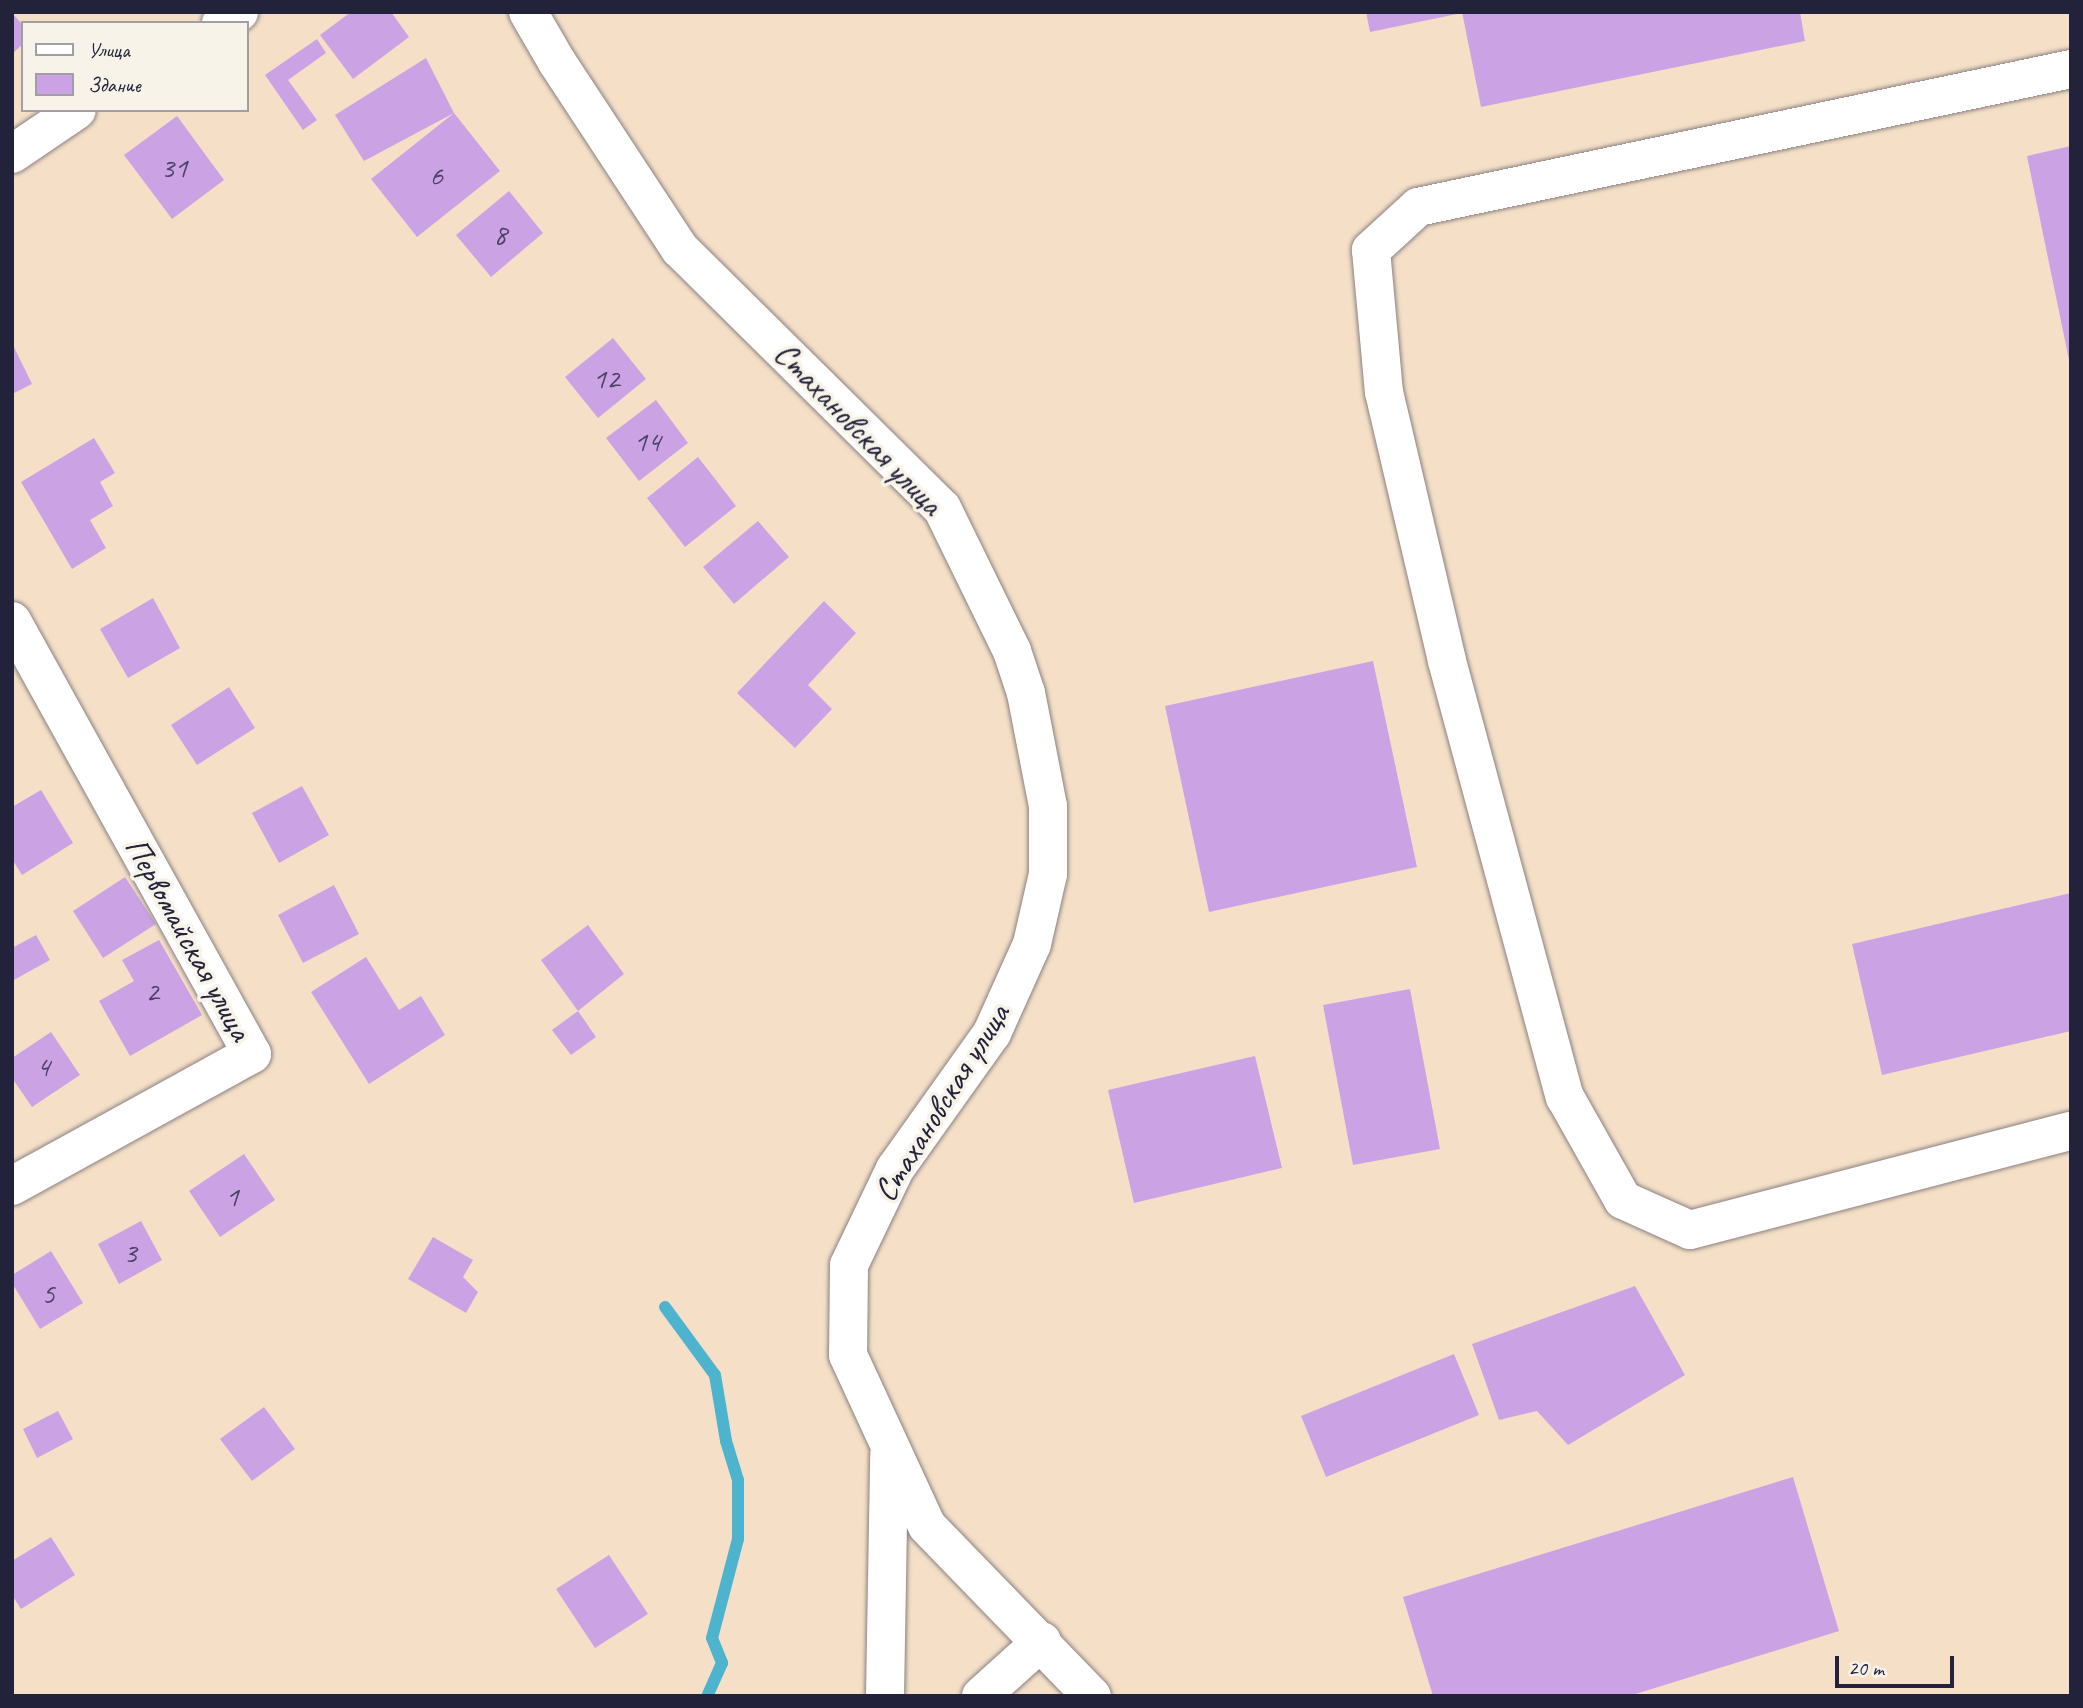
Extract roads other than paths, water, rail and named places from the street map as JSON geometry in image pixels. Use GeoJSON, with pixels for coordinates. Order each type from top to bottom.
{"type":"FeatureCollection","features":[{"type":"Feature","properties":{"kind":"street","name":"Стахановская улица"},"geometry":{"type":"LineString","coordinates":[[528,12],[557,62],[680,249],[942,508],[1012,652],[1026,693],[1048,806],[1048,874],[1032,944],[992,1033],[895,1169],[849,1265],[848,1355],[927,1526],[1042,1641],[1092,1696]]}},
{"type":"Feature","properties":{"kind":"street"},"geometry":{"type":"LineString","coordinates":[[2071,69],[1418,206],[1371,250],[1384,392],[1447,661],[1565,1097],[1623,1200],[1690,1230],[2071,1131]]}},
{"type":"Feature","properties":{"kind":"street"},"geometry":{"type":"LineString","coordinates":[[12,154],[74,112]]}},
{"type":"Feature","properties":{"kind":"street","name":"Первомайская улица"},"geometry":{"type":"LineString","coordinates":[[12,621],[252,1054],[12,1186]]}},
{"type":"Feature","properties":{"kind":"street"},"geometry":{"type":"LineString","coordinates":[[885,1696],[889,1439]]}},
{"type":"Feature","properties":{"kind":"street"},"geometry":{"type":"LineString","coordinates":[[981,1696],[1042,1641]]}},
{"type":"Feature","properties":{"kind":"waterway"},"geometry":{"type":"LineString","coordinates":[[665,1307],[715,1375],[726,1441],[738,1480],[738,1539],[712,1638],[722,1663],[707,1696]]}}]}
